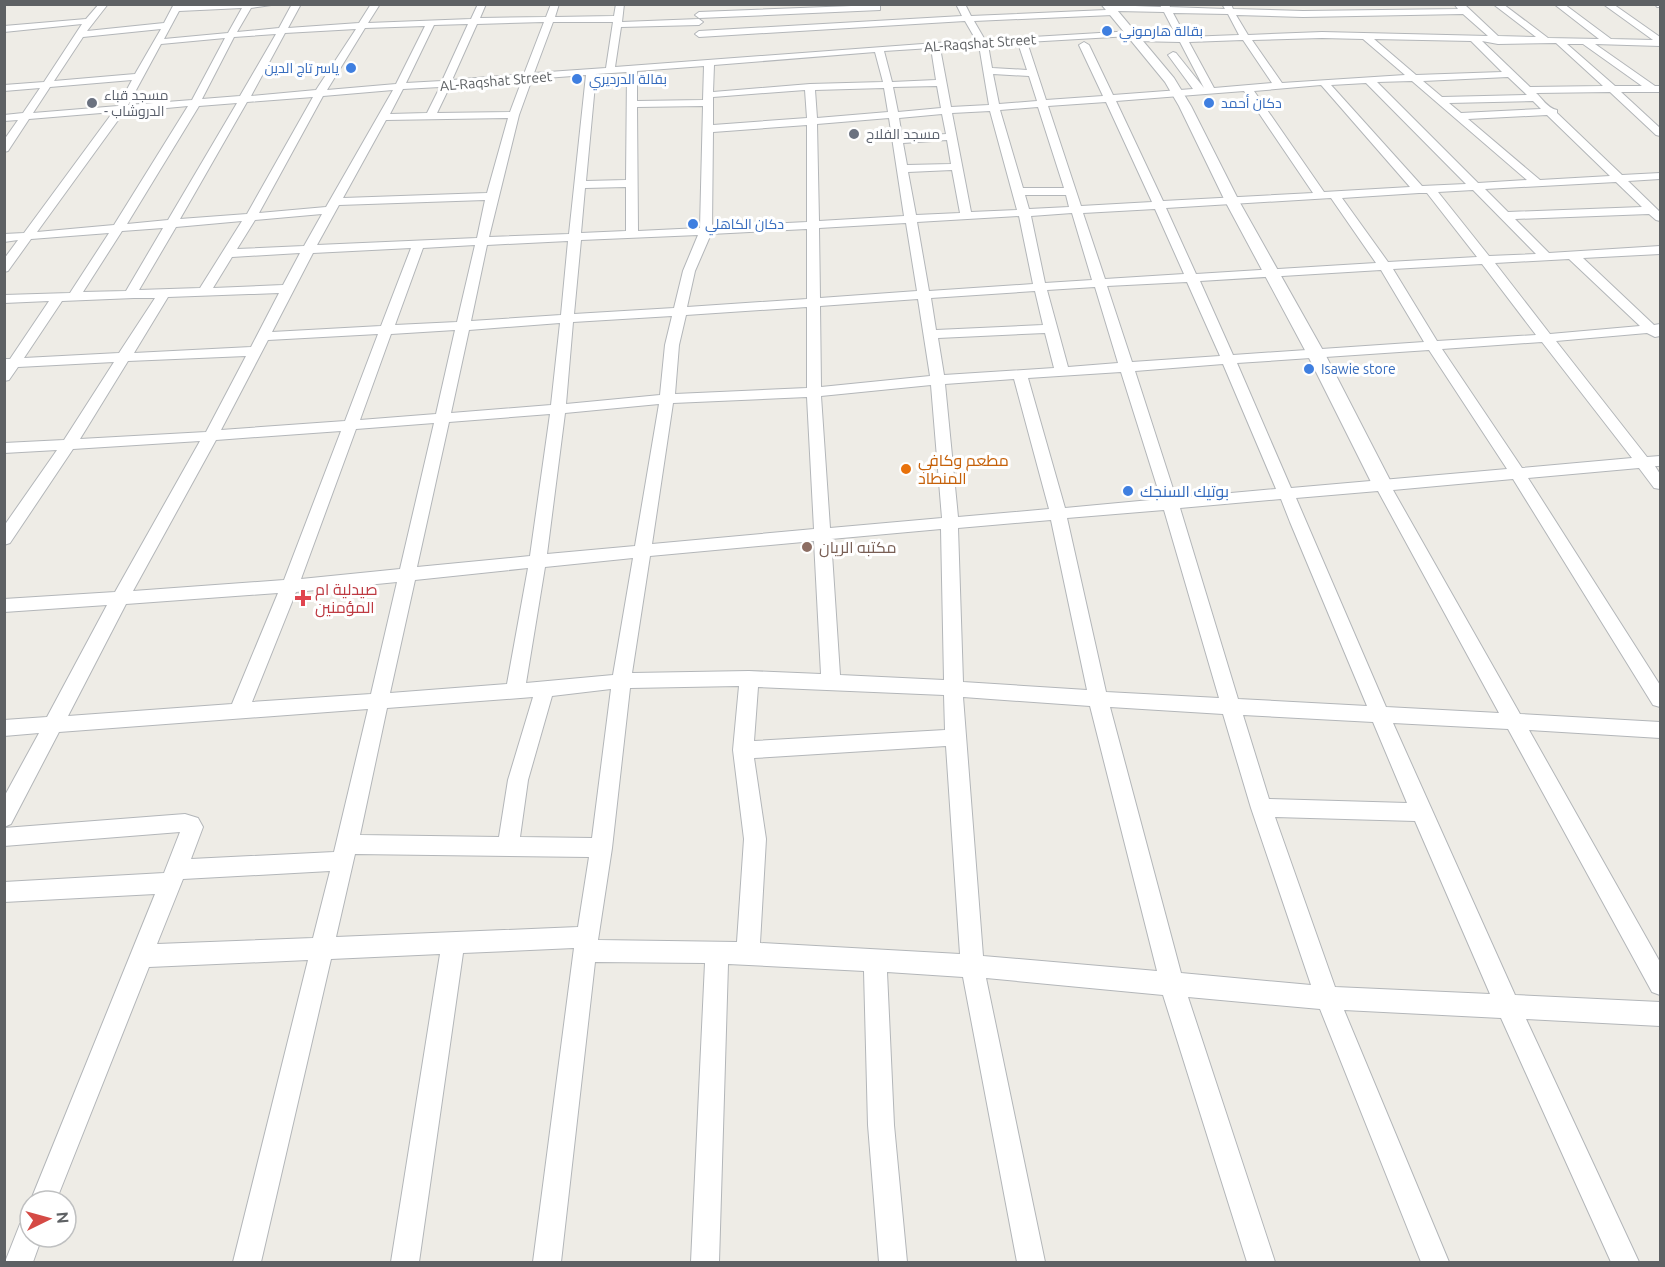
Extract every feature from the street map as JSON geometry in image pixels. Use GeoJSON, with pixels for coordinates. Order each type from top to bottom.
{"type":"FeatureCollection","features":[{"type":"Feature","properties":{"kind":"street"},"geometry":{"type":"LineString","coordinates":[[4,149],[50,84],[89,21],[104,4]]}},
{"type":"Feature","properties":{"kind":"street"},"geometry":{"type":"LineString","coordinates":[[4,268],[121,109],[165,26],[178,7],[274,4]]}},
{"type":"Feature","properties":{"kind":"street"},"geometry":{"type":"LineString","coordinates":[[129,296],[297,4]]}},
{"type":"Feature","properties":{"kind":"street"},"geometry":{"type":"LineString","coordinates":[[203,293],[252,215],[319,94],[376,4]]}},
{"type":"Feature","properties":{"kind":"street"},"geometry":{"type":"LineString","coordinates":[[431,116],[482,4]]}},
{"type":"Feature","properties":{"kind":"street"},"geometry":{"type":"LineString","coordinates":[[610,71],[620,4]]}},
{"type":"Feature","properties":{"kind":"street"},"geometry":{"type":"LineString","coordinates":[[548,1263],[586,944],[601,848],[621,681],[644,551],[667,398],[672,345],[689,272],[706,231],[707,99],[699,4]]}},
{"type":"Feature","properties":{"kind":"street"},"geometry":{"type":"LineString","coordinates":[[960,4],[983,43],[994,107],[1024,213],[1062,372]]}},
{"type":"Feature","properties":{"kind":"street"},"geometry":{"type":"LineString","coordinates":[[1023,4],[1039,27]]}},
{"type":"Feature","properties":{"kind":"street"},"geometry":{"type":"LineString","coordinates":[[1296,4],[1312,25]]}},
{"type":"Feature","properties":{"kind":"street"},"geometry":{"type":"LineString","coordinates":[[1378,4],[1412,39]]}},
{"type":"Feature","properties":{"kind":"street"},"geometry":{"type":"LineString","coordinates":[[1497,4],[1546,41]]}},
{"type":"Feature","properties":{"kind":"street"},"geometry":{"type":"LineString","coordinates":[[1558,4],[1609,42]]}},
{"type":"Feature","properties":{"kind":"street"},"geometry":{"type":"LineString","coordinates":[[1607,4],[1660,42]]}},
{"type":"Feature","properties":{"kind":"street"},"geometry":{"type":"LineString","coordinates":[[73,298],[195,103],[230,34],[248,6]]}},
{"type":"Feature","properties":{"kind":"street"},"geometry":{"type":"LineString","coordinates":[[157,42],[282,30],[476,20],[553,12],[617,21],[699,18],[762,8],[876,6],[884,38],[888,84],[901,169],[938,380],[950,505],[955,737],[972,966],[1031,1263]]}},
{"type":"Feature","properties":{"kind":"street"},"geometry":{"type":"LineString","coordinates":[[815,7],[816,26]]}},
{"type":"Feature","properties":{"kind":"street"},"geometry":{"type":"LineString","coordinates":[[702,52],[816,26],[884,38],[968,18],[1039,27],[1109,8],[1165,7],[1228,8],[1366,37],[1660,42]]}},
{"type":"Feature","properties":{"kind":"street"},"geometry":{"type":"LineString","coordinates":[[1165,7],[1183,39],[1204,90]]}},
{"type":"Feature","properties":{"kind":"street"},"geometry":{"type":"LineString","coordinates":[[1109,8],[1173,87],[1192,118],[1232,201],[1316,354],[1382,484],[1660,984]]}},
{"type":"Feature","properties":{"kind":"street"},"geometry":{"type":"LineString","coordinates":[[1228,8],[1279,86]]}},
{"type":"Feature","properties":{"kind":"street"},"geometry":{"type":"LineString","coordinates":[[1084,45],[1134,38],[1245,37],[1386,12],[1461,8],[1498,40]]}},
{"type":"Feature","properties":{"kind":"street"},"geometry":{"type":"LineString","coordinates":[[247,1263],[345,853],[492,196],[514,115],[553,12]]}},
{"type":"Feature","properties":{"kind":"street"},"geometry":{"type":"LineString","coordinates":[[4,29],[89,21]]}},
{"type":"Feature","properties":{"kind":"street"},"geometry":{"type":"LineString","coordinates":[[4,818],[120,598],[265,336],[308,250],[399,88],[431,22]]}},
{"type":"Feature","properties":{"kind":"street"},"geometry":{"type":"LineString","coordinates":[[82,33],[165,26]]}},
{"type":"Feature","properties":{"kind":"street","name":"AL-Raqshat Street"},"geometry":{"type":"LineString","coordinates":[[4,118],[632,70],[702,52],[884,38],[935,46],[1023,41],[1039,27],[1134,38]]}},
{"type":"Feature","properties":{"kind":"street"},"geometry":{"type":"LineString","coordinates":[[1366,37],[1536,182]]}},
{"type":"Feature","properties":{"kind":"street"},"geometry":{"type":"LineString","coordinates":[[1435,1263],[1327,998],[1261,808],[1170,503],[1023,41],[1084,39],[1084,45],[1192,278],[1381,714],[1421,812],[1625,1263]]}},
{"type":"Feature","properties":{"kind":"street"},"geometry":{"type":"LineString","coordinates":[[1475,40],[1534,94],[1656,214]]}},
{"type":"Feature","properties":{"kind":"street"},"geometry":{"type":"LineString","coordinates":[[1560,42],[1660,133]]}},
{"type":"Feature","properties":{"kind":"street"},"geometry":{"type":"LineString","coordinates":[[1586,42],[1658,91]]}},
{"type":"Feature","properties":{"kind":"street"},"geometry":{"type":"LineString","coordinates":[[935,46],[966,216]]}},
{"type":"Feature","properties":{"kind":"street"},"geometry":{"type":"LineString","coordinates":[[1149,57],[1190,54]]}},
{"type":"Feature","properties":{"kind":"street"},"geometry":{"type":"LineString","coordinates":[[1173,55],[1189,79],[1204,90]]}},
{"type":"Feature","properties":{"kind":"street"},"geometry":{"type":"LineString","coordinates":[[632,70],[632,234]]}},
{"type":"Feature","properties":{"kind":"street"},"geometry":{"type":"LineString","coordinates":[[988,71],[1033,73]]}},
{"type":"Feature","properties":{"kind":"street"},"geometry":{"type":"LineString","coordinates":[[515,690],[538,560],[558,409],[591,73]]}},
{"type":"Feature","properties":{"kind":"street"},"geometry":{"type":"LineString","coordinates":[[707,129],[1110,98],[1173,87],[1204,90],[1326,84],[1368,79],[1512,74]]}},
{"type":"Feature","properties":{"kind":"street"},"geometry":{"type":"LineString","coordinates":[[4,88],[139,77]]}},
{"type":"Feature","properties":{"kind":"street"},"geometry":{"type":"LineString","coordinates":[[1173,87],[1189,79]]}},
{"type":"Feature","properties":{"kind":"street"},"geometry":{"type":"LineString","coordinates":[[1368,79],[1546,257]]}},
{"type":"Feature","properties":{"kind":"street"},"geometry":{"type":"LineString","coordinates":[[633,104],[707,99],[810,87],[942,83]]}},
{"type":"Feature","properties":{"kind":"street"},"geometry":{"type":"LineString","coordinates":[[1326,84],[1424,189],[1486,261],[1660,484]]}},
{"type":"Feature","properties":{"kind":"street"},"geometry":{"type":"LineString","coordinates":[[810,87],[814,392],[831,681]]}},
{"type":"Feature","properties":{"kind":"street"},"geometry":{"type":"LineString","coordinates":[[1246,88],[1385,267],[1433,346],[1516,472],[1660,700]]}},
{"type":"Feature","properties":{"kind":"street"},"geometry":{"type":"LineString","coordinates":[[1439,100],[1504,99],[1534,94],[1614,90],[1658,91]]}},
{"type":"Feature","properties":{"kind":"street"},"geometry":{"type":"LineString","coordinates":[[1504,99],[1519,114]]}},
{"type":"Feature","properties":{"kind":"street"},"geometry":{"type":"LineString","coordinates":[[1458,116],[1552,112]]}},
{"type":"Feature","properties":{"kind":"street"},"geometry":{"type":"LineString","coordinates":[[381,117],[514,115]]}},
{"type":"Feature","properties":{"kind":"street"},"geometry":{"type":"LineString","coordinates":[[897,140],[953,137]]}},
{"type":"Feature","properties":{"kind":"street"},"geometry":{"type":"LineString","coordinates":[[901,169],[958,167]]}},
{"type":"Feature","properties":{"kind":"street"},"geometry":{"type":"LineString","coordinates":[[1017,192],[1075,200],[1158,204],[1660,176]]}},
{"type":"Feature","properties":{"kind":"street"},"geometry":{"type":"LineString","coordinates":[[579,185],[632,183]]}},
{"type":"Feature","properties":{"kind":"street"},"geometry":{"type":"LineString","coordinates":[[4,238],[171,225],[333,206],[492,196]]}},
{"type":"Feature","properties":{"kind":"street"},"geometry":{"type":"LineString","coordinates":[[229,253],[706,231],[1024,213],[1075,200]]}},
{"type":"Feature","properties":{"kind":"street"},"geometry":{"type":"LineString","coordinates":[[1507,216],[1656,214]]}},
{"type":"Feature","properties":{"kind":"street"},"geometry":{"type":"LineString","coordinates":[[239,710],[290,586],[418,245]]}},
{"type":"Feature","properties":{"kind":"street"},"geometry":{"type":"LineString","coordinates":[[265,336],[462,326],[566,317],[681,313],[924,294],[1660,250]]}},
{"type":"Feature","properties":{"kind":"street"},"geometry":{"type":"LineString","coordinates":[[1573,256],[1657,332]]}},
{"type":"Feature","properties":{"kind":"street"},"geometry":{"type":"LineString","coordinates":[[4,299],[57,299],[289,289]]}},
{"type":"Feature","properties":{"kind":"street"},"geometry":{"type":"LineString","coordinates":[[4,539],[69,444],[163,294]]}},
{"type":"Feature","properties":{"kind":"street"},"geometry":{"type":"LineString","coordinates":[[4,377],[10,362],[57,299]]}},
{"type":"Feature","properties":{"kind":"street"},"geometry":{"type":"LineString","coordinates":[[930,334],[1050,329]]}},
{"type":"Feature","properties":{"kind":"street"},"geometry":{"type":"LineString","coordinates":[[4,448],[349,426],[667,398],[814,392],[1020,374],[1657,332]]}},
{"type":"Feature","properties":{"kind":"street"},"geometry":{"type":"LineString","coordinates":[[10,362],[255,351]]}},
{"type":"Feature","properties":{"kind":"street"},"geometry":{"type":"LineString","coordinates":[[1020,374],[1058,513],[1098,698],[1172,985],[1261,1263]]}},
{"type":"Feature","properties":{"kind":"street"},"geometry":{"type":"LineString","coordinates":[[4,606],[290,586],[538,560],[1660,461]]}},
{"type":"Feature","properties":{"kind":"street"},"geometry":{"type":"LineString","coordinates":[[4,728],[545,689],[621,681],[749,678],[953,687],[1231,707],[1515,720],[1660,730]]}},
{"type":"Feature","properties":{"kind":"street"},"geometry":{"type":"LineString","coordinates":[[748,952],[755,839],[743,750],[749,678]]}},
{"type":"Feature","properties":{"kind":"street"},"geometry":{"type":"LineString","coordinates":[[508,845],[518,780],[545,689]]}},
{"type":"Feature","properties":{"kind":"street"},"geometry":{"type":"LineString","coordinates":[[743,750],[955,737]]}},
{"type":"Feature","properties":{"kind":"street"},"geometry":{"type":"LineString","coordinates":[[1261,808],[1421,812]]}},
{"type":"Feature","properties":{"kind":"street"},"geometry":{"type":"LineString","coordinates":[[4,837],[191,824],[193,827],[48,1189]]}},
{"type":"Feature","properties":{"kind":"street"},"geometry":{"type":"LineString","coordinates":[[4,892],[173,876],[345,853],[508,845],[601,848]]}},
{"type":"Feature","properties":{"kind":"street"},"geometry":{"type":"LineString","coordinates":[[140,956],[453,943],[586,944],[972,966],[1327,998],[1660,1014]]}},
{"type":"Feature","properties":{"kind":"street"},"geometry":{"type":"LineString","coordinates":[[405,1263],[453,943]]}},
{"type":"Feature","properties":{"kind":"street"},"geometry":{"type":"LineString","coordinates":[[705,1263],[717,953]]}},
{"type":"Feature","properties":{"kind":"street"},"geometry":{"type":"LineString","coordinates":[[875,960],[881,1125],[893,1263]]}},
{"type":"Feature","properties":{"kind":"place","name":"بقالة هارموني"},"geometry":{"type":"Point","coordinates":[1107,31]}},
{"type":"Feature","properties":{"kind":"place","name":"ياسر تاج الدين"},"geometry":{"type":"Point","coordinates":[351,68]}},
{"type":"Feature","properties":{"kind":"place","name":"بقالة الدرديري"},"geometry":{"type":"Point","coordinates":[577,79]}},
{"type":"Feature","properties":{"kind":"place","name":"مسجد قباء - الدروشاب"},"geometry":{"type":"Point","coordinates":[92,103]}},
{"type":"Feature","properties":{"kind":"place","name":"دكان أحمد"},"geometry":{"type":"Point","coordinates":[1209,103]}},
{"type":"Feature","properties":{"kind":"place","name":"مسجد الفلاح"},"geometry":{"type":"Point","coordinates":[854,134]}},
{"type":"Feature","properties":{"kind":"place","name":"دكان الكاهلي"},"geometry":{"type":"Point","coordinates":[693,224]}},
{"type":"Feature","properties":{"kind":"place","name":"Isawie store"},"geometry":{"type":"Point","coordinates":[1309,369]}},
{"type":"Feature","properties":{"kind":"place","name":"مطعم وكافي المنطاد"},"geometry":{"type":"Point","coordinates":[906,469]}},
{"type":"Feature","properties":{"kind":"place","name":"بوتيك السنجك"},"geometry":{"type":"Point","coordinates":[1128,491]}},
{"type":"Feature","properties":{"kind":"place","name":"مكتبه الريان"},"geometry":{"type":"Point","coordinates":[807,547]}},
{"type":"Feature","properties":{"kind":"place","name":"صيدلية ام المؤمنين"},"geometry":{"type":"Point","coordinates":[303,598]}}]}
